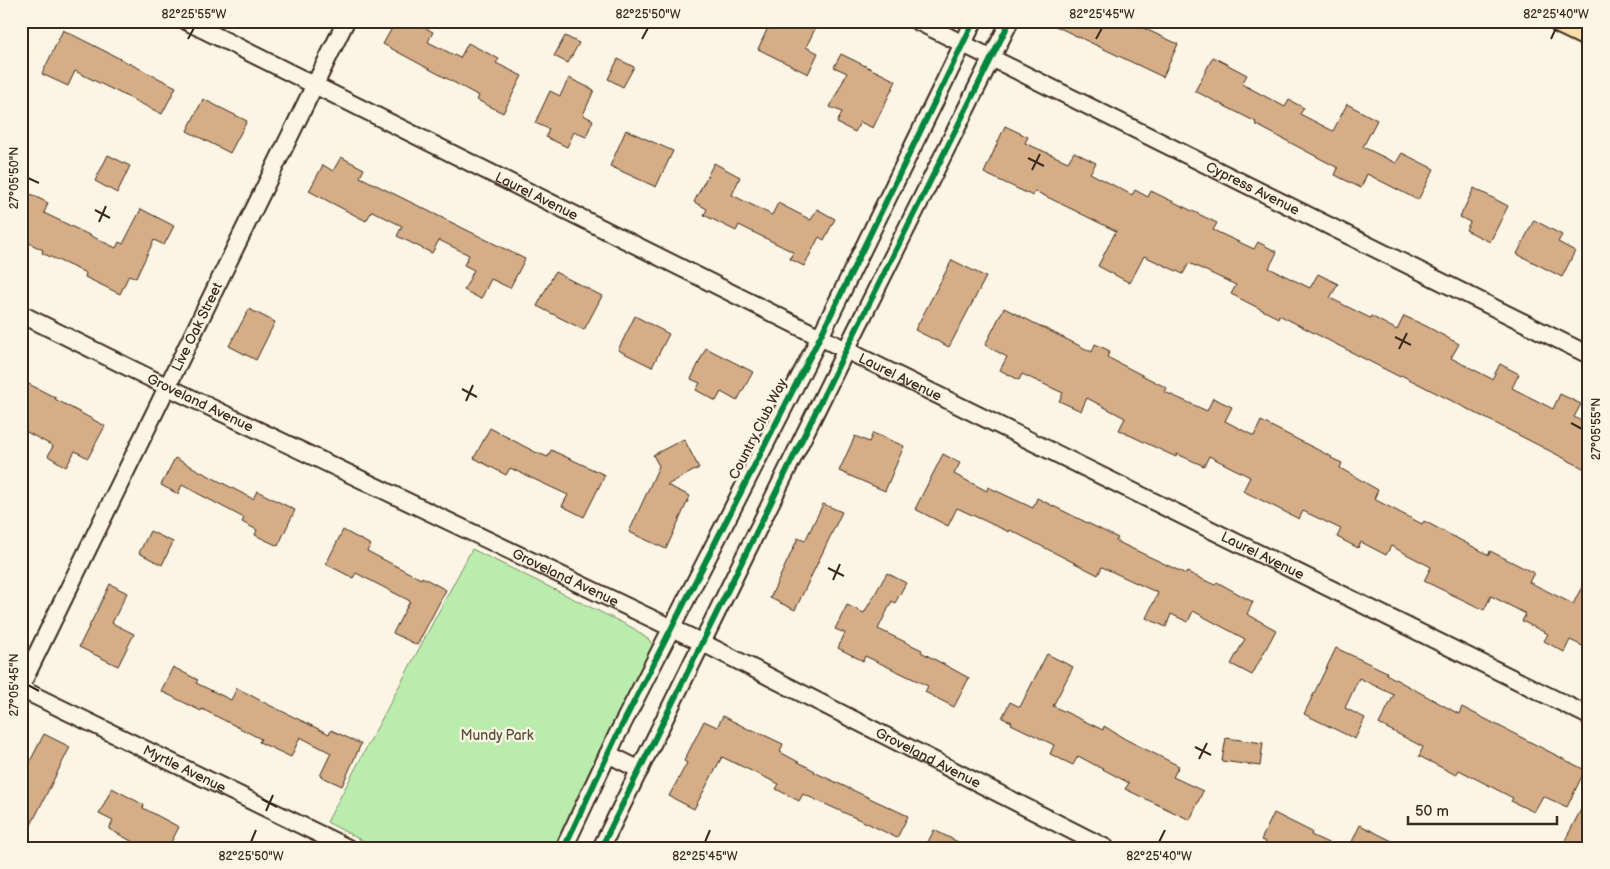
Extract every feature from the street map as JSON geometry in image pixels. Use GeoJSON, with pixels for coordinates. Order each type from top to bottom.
{"type":"FeatureCollection","features":[{"type":"Feature","properties":{"kind":"main road"},"geometry":{"type":"LineString","coordinates":[[1562,21],[1589,34]]}},
{"type":"Feature","properties":{"kind":"street","name":"Laurel Avenue"},"geometry":{"type":"LineString","coordinates":[[186,21],[846,350],[1589,716]]}},
{"type":"Feature","properties":{"kind":"street","name":"Live Oak Street"},"geometry":{"type":"LineString","coordinates":[[21,687],[346,21]]}},
{"type":"Feature","properties":{"kind":"street","name":"Cypress Avenue"},"geometry":{"type":"LineString","coordinates":[[917,21],[1589,355]]}},
{"type":"Feature","properties":{"kind":"street","name":"Country Club Way"},"geometry":{"type":"LineString","coordinates":[[564,848],[608,754],[671,628],[820,337],[974,21]]}},
{"type":"Feature","properties":{"kind":"street"},"geometry":{"type":"LineString","coordinates":[[601,848],[1010,21]]}},
{"type":"Feature","properties":{"kind":"street","name":"Groveland Avenue"},"geometry":{"type":"LineString","coordinates":[[21,314],[168,387],[703,643],[1106,848]]}},
{"type":"Feature","properties":{"kind":"street","name":"Myrtle Avenue"},"geometry":{"type":"LineString","coordinates":[[21,687],[348,848]]}},
{"type":"Feature","properties":{"kind":"street"},"geometry":{"type":"LineString","coordinates":[[608,754],[640,770]]}},
{"type":"Feature","properties":{"kind":"green space","name":"Mundy Park"},"geometry":{"type":"Polygon","coordinates":[[[472,549],[633,628],[649,640],[658,653],[564,848],[376,848],[327,822],[472,549]]]}},
{"type":"Feature","properties":{"kind":"building"},"geometry":{"type":"Polygon","coordinates":[[[396,21],[412,21],[433,32],[428,42],[460,58],[468,43],[499,59],[496,63],[522,76],[503,113],[477,100],[479,96],[383,44],[396,21]]]}},
{"type":"Feature","properties":{"kind":"building"},"geometry":{"type":"Polygon","coordinates":[[[771,21],[777,21],[791,28],[794,21],[800,21],[815,29],[806,47],[818,53],[808,74],[758,49],[771,21]]]}},
{"type":"Feature","properties":{"kind":"building"},"geometry":{"type":"Polygon","coordinates":[[[1045,21],[1128,21],[1178,44],[1163,77],[1045,21]]]}},
{"type":"Feature","properties":{"kind":"building"},"geometry":{"type":"Polygon","coordinates":[[[63,30],[176,87],[162,114],[75,71],[68,86],[42,74],[63,30]]]}},
{"type":"Feature","properties":{"kind":"building"},"geometry":{"type":"Polygon","coordinates":[[[565,36],[579,43],[568,63],[554,56],[565,36]]]}},
{"type":"Feature","properties":{"kind":"building"},"geometry":{"type":"Polygon","coordinates":[[[841,54],[896,81],[873,128],[860,122],[855,132],[837,123],[842,112],[830,107],[847,73],[834,67],[841,54]]]}},
{"type":"Feature","properties":{"kind":"building"},"geometry":{"type":"Polygon","coordinates":[[[1213,57],[1247,75],[1242,84],[1285,107],[1289,100],[1304,108],[1300,114],[1333,131],[1347,104],[1377,120],[1363,147],[1396,163],[1402,153],[1434,169],[1418,200],[1367,174],[1361,188],[1335,175],[1338,168],[1255,124],[1256,122],[1195,91],[1213,57]]]}},
{"type":"Feature","properties":{"kind":"building"},"geometry":{"type":"Polygon","coordinates":[[[618,59],[634,67],[623,87],[608,79],[618,59]]]}},
{"type":"Feature","properties":{"kind":"building"},"geometry":{"type":"Polygon","coordinates":[[[569,78],[594,90],[583,115],[593,120],[586,137],[574,132],[567,147],[546,137],[549,129],[535,123],[550,91],[560,96],[569,78]]]}},
{"type":"Feature","properties":{"kind":"building"},"geometry":{"type":"Polygon","coordinates":[[[203,99],[247,121],[230,153],[187,131],[203,99]]]}},
{"type":"Feature","properties":{"kind":"building"},"geometry":{"type":"Polygon","coordinates":[[[1005,126],[1028,137],[1025,143],[1068,162],[1074,152],[1096,163],[1090,173],[1132,195],[1135,190],[1148,197],[1151,191],[1217,223],[1213,230],[1254,249],[1258,242],[1277,252],[1269,268],[1310,288],[1318,274],[1338,284],[1330,298],[1370,318],[1371,316],[1397,330],[1404,316],[1426,326],[1459,344],[1451,358],[1492,379],[1500,364],[1519,374],[1512,388],[1553,409],[1560,394],[1581,404],[1574,417],[1589,425],[1589,471],[1401,375],[1400,377],[1279,315],[1278,318],[1231,294],[1236,285],[1189,263],[1183,274],[1144,256],[1130,283],[1098,266],[1116,231],[1035,191],[1033,196],[984,173],[1005,126]]]}},
{"type":"Feature","properties":{"kind":"building"},"geometry":{"type":"Polygon","coordinates":[[[626,130],[673,151],[656,187],[610,166],[626,130]]]}},
{"type":"Feature","properties":{"kind":"building"},"geometry":{"type":"Polygon","coordinates":[[[108,155],[130,166],[117,193],[95,181],[108,155]]]}},
{"type":"Feature","properties":{"kind":"building"},"geometry":{"type":"Polygon","coordinates":[[[341,157],[364,169],[360,177],[525,259],[510,288],[491,279],[481,299],[464,290],[474,270],[464,265],[469,255],[439,240],[432,253],[397,236],[402,226],[372,211],[366,221],[309,191],[323,165],[333,171],[341,157]]]}},
{"type":"Feature","properties":{"kind":"building"},"geometry":{"type":"Polygon","coordinates":[[[714,163],[740,177],[732,195],[772,215],[778,203],[811,220],[817,209],[835,219],[824,240],[819,237],[804,266],[790,259],[793,252],[739,225],[736,231],[704,215],[707,209],[694,202],[714,163]]]}},
{"type":"Feature","properties":{"kind":"building"},"geometry":{"type":"Polygon","coordinates":[[[1474,188],[1508,206],[1490,242],[1466,230],[1470,222],[1460,217],[1474,188]]]}},
{"type":"Feature","properties":{"kind":"building"},"geometry":{"type":"Polygon","coordinates":[[[21,189],[48,203],[44,213],[116,248],[119,242],[123,244],[141,209],[174,226],[164,245],[154,240],[136,278],[129,275],[120,294],[85,277],[86,273],[42,253],[43,250],[21,239],[21,189]]]}},
{"type":"Feature","properties":{"kind":"building"},"geometry":{"type":"Polygon","coordinates":[[[1534,220],[1562,235],[1558,242],[1575,251],[1562,277],[1517,254],[1534,220]]]}},
{"type":"Feature","properties":{"kind":"building"},"geometry":{"type":"Polygon","coordinates":[[[952,260],[986,277],[949,347],[915,330],[952,260]]]}},
{"type":"Feature","properties":{"kind":"building"},"geometry":{"type":"Polygon","coordinates":[[[555,272],[602,296],[584,330],[537,306],[555,272]]]}},
{"type":"Feature","properties":{"kind":"building"},"geometry":{"type":"Polygon","coordinates":[[[1004,308],[1092,352],[1095,344],[1110,351],[1107,357],[1167,388],[1165,392],[1207,411],[1213,398],[1232,407],[1225,421],[1254,436],[1261,421],[1332,457],[1342,463],[1340,468],[1378,490],[1374,499],[1422,524],[1424,521],[1489,555],[1490,551],[1534,573],[1529,582],[1573,604],[1589,573],[1589,649],[1570,640],[1564,652],[1544,641],[1548,634],[1522,621],[1526,614],[1491,596],[1484,610],[1424,581],[1431,567],[1391,546],[1386,555],[1361,542],[1358,548],[1337,537],[1341,529],[1303,511],[1299,519],[1243,491],[1250,477],[1209,456],[1204,466],[1177,454],[1176,457],[1119,430],[1125,418],[1087,398],[1081,411],[1059,401],[1063,393],[1022,374],[1019,380],[1000,370],[1007,357],[985,345],[1004,308]]]}},
{"type":"Feature","properties":{"kind":"building"},"geometry":{"type":"Polygon","coordinates":[[[249,309],[275,322],[256,360],[229,346],[249,309]]]}},
{"type":"Feature","properties":{"kind":"building"},"geometry":{"type":"Polygon","coordinates":[[[635,316],[669,334],[652,367],[618,350],[635,316]]]}},
{"type":"Feature","properties":{"kind":"building"},"geometry":{"type":"Polygon","coordinates":[[[706,348],[753,372],[737,401],[721,392],[716,401],[696,390],[700,383],[691,379],[706,348]]]}},
{"type":"Feature","properties":{"kind":"building"},"geometry":{"type":"Polygon","coordinates":[[[21,380],[105,426],[88,458],[75,451],[66,467],[48,456],[53,446],[21,429],[21,380]]]}},
{"type":"Feature","properties":{"kind":"building"},"geometry":{"type":"Polygon","coordinates":[[[490,428],[535,452],[548,457],[551,450],[605,475],[584,517],[562,506],[568,495],[510,468],[506,475],[474,458],[490,428]]]}},
{"type":"Feature","properties":{"kind":"building"},"geometry":{"type":"Polygon","coordinates":[[[873,433],[904,446],[885,491],[839,471],[855,436],[869,442],[873,433]]]}},
{"type":"Feature","properties":{"kind":"building"},"geometry":{"type":"Polygon","coordinates":[[[684,439],[699,468],[667,485],[690,496],[666,549],[629,532],[659,466],[653,455],[684,439]]]}},
{"type":"Feature","properties":{"kind":"building"},"geometry":{"type":"Polygon","coordinates":[[[943,454],[960,463],[954,474],[987,491],[988,487],[1033,508],[1037,498],[1118,538],[1116,541],[1186,574],[1187,572],[1215,585],[1217,582],[1253,602],[1247,614],[1276,630],[1252,675],[1231,664],[1245,639],[1193,611],[1188,622],[1171,614],[1166,627],[1146,618],[1158,593],[1102,567],[1098,575],[1010,530],[1009,532],[957,508],[948,526],[915,509],[943,454]]]}},
{"type":"Feature","properties":{"kind":"building"},"geometry":{"type":"Polygon","coordinates":[[[175,458],[253,499],[257,491],[295,510],[278,546],[255,535],[257,530],[242,522],[244,518],[182,485],[178,494],[161,485],[175,458]]]}},
{"type":"Feature","properties":{"kind":"building"},"geometry":{"type":"Polygon","coordinates":[[[823,504],[842,512],[795,610],[770,598],[798,538],[805,541],[823,504]]]}},
{"type":"Feature","properties":{"kind":"building"},"geometry":{"type":"Polygon","coordinates":[[[343,530],[371,545],[367,551],[446,590],[417,645],[393,633],[410,601],[356,573],[353,578],[326,564],[343,530]]]}},
{"type":"Feature","properties":{"kind":"building"},"geometry":{"type":"Polygon","coordinates":[[[150,531],[173,542],[162,565],[139,553],[150,531]]]}},
{"type":"Feature","properties":{"kind":"building"},"geometry":{"type":"Polygon","coordinates":[[[887,573],[906,583],[895,603],[892,601],[878,629],[922,650],[921,652],[969,678],[954,707],[925,692],[928,686],[865,656],[863,661],[838,648],[845,633],[835,629],[847,605],[864,613],[887,573]]]}},
{"type":"Feature","properties":{"kind":"building"},"geometry":{"type":"Polygon","coordinates":[[[110,584],[127,593],[112,623],[134,634],[118,666],[79,647],[110,584]]]}},
{"type":"Feature","properties":{"kind":"building"},"geometry":{"type":"Polygon","coordinates":[[[1336,648],[1387,672],[1386,674],[1459,714],[1462,707],[1585,770],[1567,807],[1543,796],[1534,812],[1511,801],[1513,798],[1459,770],[1456,775],[1419,756],[1423,747],[1379,724],[1394,695],[1359,678],[1345,708],[1365,718],[1355,739],[1304,714],[1336,648]]]}},
{"type":"Feature","properties":{"kind":"building"},"geometry":{"type":"Polygon","coordinates":[[[1047,654],[1073,667],[1053,706],[1103,730],[1104,726],[1125,739],[1179,766],[1173,777],[1203,791],[1190,820],[1125,789],[1129,783],[1078,756],[1073,765],[1050,754],[1054,745],[1002,718],[1010,702],[1020,707],[1047,654]]]}},
{"type":"Feature","properties":{"kind":"building"},"geometry":{"type":"Polygon","coordinates":[[[173,667],[198,680],[196,683],[231,700],[237,688],[329,734],[331,730],[361,744],[342,786],[320,776],[331,753],[300,737],[291,757],[259,742],[261,739],[202,709],[201,711],[161,691],[173,667]]]}},
{"type":"Feature","properties":{"kind":"building"},"geometry":{"type":"Polygon","coordinates":[[[723,716],[783,744],[780,752],[814,772],[908,816],[897,838],[803,794],[799,801],[776,789],[779,784],[722,757],[694,809],[669,796],[687,763],[684,761],[704,721],[717,727],[723,716]]]}},
{"type":"Feature","properties":{"kind":"building"},"geometry":{"type":"Polygon","coordinates":[[[44,734],[70,747],[21,845],[21,779],[44,734]]]}},
{"type":"Feature","properties":{"kind":"building"},"geometry":{"type":"Polygon","coordinates":[[[1226,738],[1263,743],[1260,766],[1222,761],[1226,738]]]}},
{"type":"Feature","properties":{"kind":"building"},"geometry":{"type":"Polygon","coordinates":[[[112,788],[144,805],[143,808],[179,827],[168,848],[133,848],[135,843],[109,829],[113,821],[99,814],[112,788]]]}},
{"type":"Feature","properties":{"kind":"building"},"geometry":{"type":"Polygon","coordinates":[[[1589,794],[1589,841],[1585,848],[1561,848],[1589,794]]]}},
{"type":"Feature","properties":{"kind":"building"},"geometry":{"type":"Polygon","coordinates":[[[1274,813],[1312,832],[1311,835],[1339,848],[1263,848],[1266,842],[1261,840],[1274,813]]]}},
{"type":"Feature","properties":{"kind":"building"},"geometry":{"type":"Polygon","coordinates":[[[1360,825],[1406,848],[1349,848],[1360,825]]]}},
{"type":"Feature","properties":{"kind":"building"},"geometry":{"type":"Polygon","coordinates":[[[934,830],[970,848],[925,848],[934,830]]]}},
{"type":"Feature","properties":{"kind":"cycle path"},"geometry":{"type":"LineString","coordinates":[[564,848],[617,735],[820,337],[974,21]]}},
{"type":"Feature","properties":{"kind":"cycle path"},"geometry":{"type":"LineString","coordinates":[[601,848],[1010,21]]}}]}
